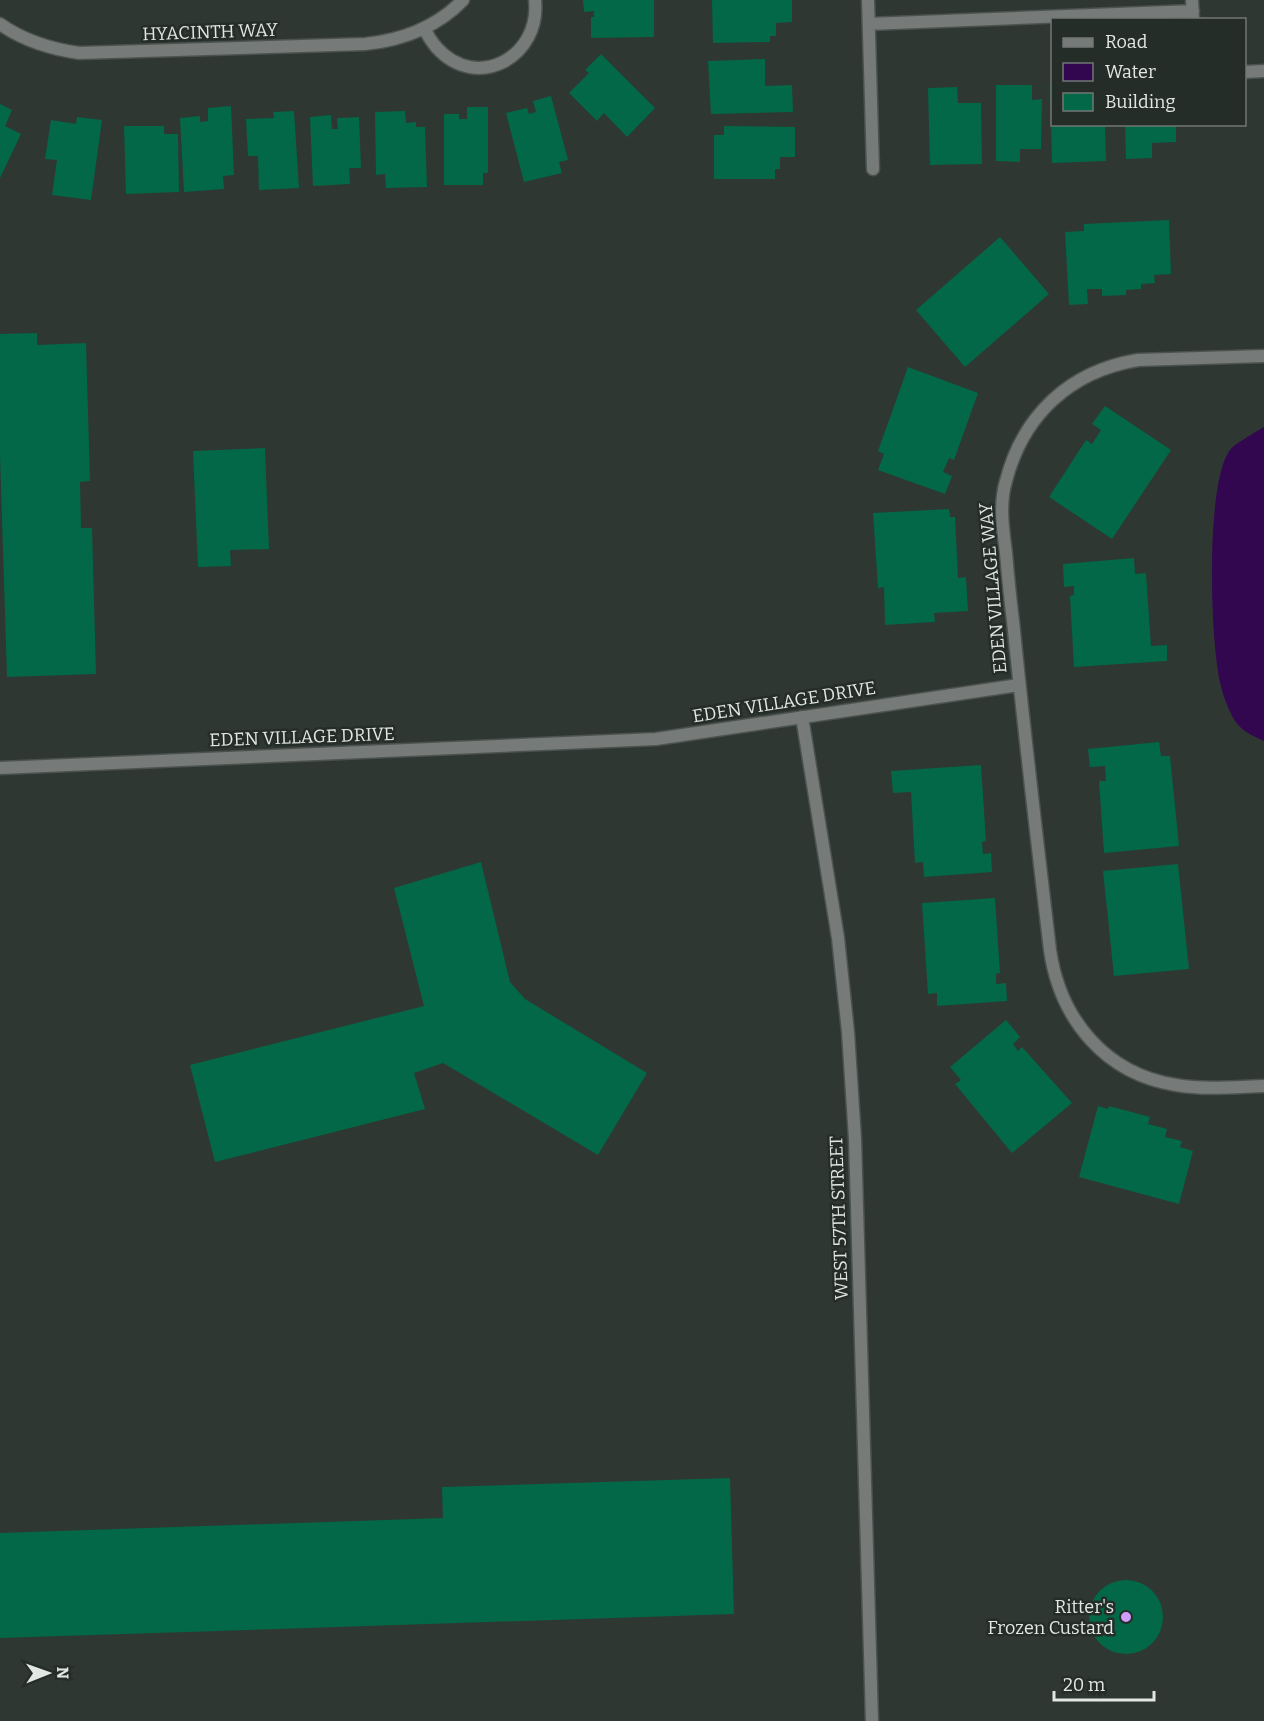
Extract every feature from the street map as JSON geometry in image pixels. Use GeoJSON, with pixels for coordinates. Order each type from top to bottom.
{"type":"FeatureCollection","features":[{"type":"Feature","properties":{"kind":"street","name":"HYACINTH WAY"},"geometry":{"type":"LineString","coordinates":[[0,24],[34,42],[49,47],[97,54],[364,44],[387,41],[425,29],[440,20],[463,0]]}},
{"type":"Feature","properties":{"kind":"street"},"geometry":{"type":"LineString","coordinates":[[425,29],[428,38],[448,59],[471,67],[494,66],[509,60],[529,38],[536,16],[536,0]]}},
{"type":"Feature","properties":{"kind":"street"},"geometry":{"type":"LineString","coordinates":[[868,0],[873,169]]}},
{"type":"Feature","properties":{"kind":"street"},"geometry":{"type":"LineString","coordinates":[[869,24],[1192,10]]}},
{"type":"Feature","properties":{"kind":"street"},"geometry":{"type":"LineString","coordinates":[[1246,72],[1264,71]]}},
{"type":"Feature","properties":{"kind":"street","name":"EDEN VILLAGE WAY"},"geometry":{"type":"LineString","coordinates":[[1019,685],[1003,530],[1003,498],[1005,482],[1015,452],[1030,424],[1040,411],[1065,390],[1090,374],[1120,363],[1153,359],[1264,356]]}},
{"type":"Feature","properties":{"kind":"street"},"geometry":{"type":"LineString","coordinates":[[1019,685],[1052,966],[1063,997],[1078,1026],[1093,1044],[1114,1060],[1142,1076],[1157,1081],[1190,1087],[1264,1086]]}},
{"type":"Feature","properties":{"kind":"street","name":"EDEN VILLAGE DRIVE"},"geometry":{"type":"LineString","coordinates":[[0,768],[656,739],[1019,685]]}},
{"type":"Feature","properties":{"kind":"street","name":"WEST 57TH STREET"},"geometry":{"type":"LineString","coordinates":[[802,717],[838,938],[848,1032],[855,1151],[872,1721]]}},
{"type":"Feature","properties":{"kind":"water"},"geometry":{"type":"Polygon","coordinates":[[[1264,427],[1264,741],[1238,725],[1223,694],[1214,636],[1212,565],[1216,495],[1222,468],[1232,447],[1264,427]]]}},
{"type":"Feature","properties":{"kind":"building"},"geometry":{"type":"Polygon","coordinates":[[[583,0],[654,0],[654,37],[591,38],[591,17],[594,17],[594,11],[584,12],[583,0]]]}},
{"type":"Feature","properties":{"kind":"building"},"geometry":{"type":"Polygon","coordinates":[[[712,0],[792,0],[792,22],[776,23],[776,36],[770,36],[770,42],[713,43],[712,0]]]}},
{"type":"Feature","properties":{"kind":"building"},"geometry":{"type":"Polygon","coordinates":[[[601,54],[655,108],[627,137],[604,113],[597,121],[569,93],[589,73],[585,70],[601,54]]]}},
{"type":"Feature","properties":{"kind":"building"},"geometry":{"type":"Polygon","coordinates":[[[765,59],[765,86],[792,85],[793,112],[711,114],[708,61],[765,59]]]}},
{"type":"Feature","properties":{"kind":"building"},"geometry":{"type":"Polygon","coordinates":[[[996,85],[1032,85],[1032,100],[1042,99],[1041,149],[1020,149],[1020,162],[996,161],[996,85]]]}},
{"type":"Feature","properties":{"kind":"building"},"geometry":{"type":"Polygon","coordinates":[[[957,87],[958,103],[981,103],[982,164],[930,165],[928,88],[957,87]]]}},
{"type":"Feature","properties":{"kind":"building"},"geometry":{"type":"Polygon","coordinates":[[[551,96],[568,160],[559,162],[562,173],[524,182],[506,113],[527,108],[529,114],[536,112],[533,101],[551,96]]]}},
{"type":"Feature","properties":{"kind":"building"},"geometry":{"type":"Polygon","coordinates":[[[0,104],[12,110],[5,126],[21,134],[0,178],[0,104]]]}},
{"type":"Feature","properties":{"kind":"building"},"geometry":{"type":"Polygon","coordinates":[[[231,106],[234,175],[223,176],[224,189],[184,192],[180,118],[200,116],[200,122],[208,121],[208,108],[231,106]]]}},
{"type":"Feature","properties":{"kind":"building"},"geometry":{"type":"Polygon","coordinates":[[[467,107],[488,107],[488,173],[483,173],[483,185],[444,185],[444,114],[459,114],[459,119],[467,119],[467,107]]]}},
{"type":"Feature","properties":{"kind":"building"},"geometry":{"type":"Polygon","coordinates":[[[294,111],[299,188],[259,190],[258,156],[248,156],[246,119],[274,118],[273,112],[294,111]]]}},
{"type":"Feature","properties":{"kind":"building"},"geometry":{"type":"Polygon","coordinates":[[[405,111],[406,123],[416,122],[416,127],[425,127],[427,187],[386,188],[385,174],[376,175],[375,112],[405,111]]]}},
{"type":"Feature","properties":{"kind":"building"},"geometry":{"type":"Polygon","coordinates":[[[331,115],[332,129],[338,129],[337,118],[359,117],[361,168],[349,168],[350,184],[313,186],[310,117],[331,115]]]}},
{"type":"Feature","properties":{"kind":"building"},"geometry":{"type":"Polygon","coordinates":[[[77,117],[102,120],[91,200],[52,195],[57,160],[45,159],[51,120],[76,124],[77,117]]]}},
{"type":"Feature","properties":{"kind":"building"},"geometry":{"type":"Polygon","coordinates":[[[124,126],[164,126],[164,134],[178,134],[179,192],[126,194],[124,126]]]}},
{"type":"Feature","properties":{"kind":"building"},"geometry":{"type":"Polygon","coordinates":[[[724,126],[795,127],[795,157],[780,157],[780,169],[775,169],[775,179],[714,179],[714,135],[724,135],[724,126]]]}},
{"type":"Feature","properties":{"kind":"building"},"geometry":{"type":"Polygon","coordinates":[[[1051,126],[1105,126],[1106,161],[1052,163],[1051,126]]]}},
{"type":"Feature","properties":{"kind":"building"},"geometry":{"type":"Polygon","coordinates":[[[1125,126],[1176,126],[1176,142],[1152,143],[1152,158],[1126,159],[1125,126]]]}},
{"type":"Feature","properties":{"kind":"building"},"geometry":{"type":"Polygon","coordinates":[[[1169,220],[1171,274],[1154,275],[1155,283],[1141,284],[1141,289],[1126,290],[1126,295],[1102,296],[1102,289],[1087,289],[1088,304],[1069,305],[1065,232],[1084,231],[1084,224],[1169,220]]]}},
{"type":"Feature","properties":{"kind":"building"},"geometry":{"type":"Polygon","coordinates":[[[1000,237],[1049,294],[965,367],[916,310],[1000,237]]]}},
{"type":"Feature","properties":{"kind":"building"},"geometry":{"type":"Polygon","coordinates":[[[37,333],[37,345],[86,343],[90,481],[80,482],[81,528],[92,528],[96,674],[7,677],[0,455],[0,334],[37,333]]]}},
{"type":"Feature","properties":{"kind":"building"},"geometry":{"type":"Polygon","coordinates":[[[908,367],[978,393],[954,460],[949,458],[943,472],[952,476],[945,494],[878,470],[884,454],[878,451],[908,367]]]}},
{"type":"Feature","properties":{"kind":"building"},"geometry":{"type":"Polygon","coordinates":[[[1105,406],[1171,450],[1112,539],[1049,497],[1086,440],[1092,444],[1101,430],[1092,424],[1105,406]]]}},
{"type":"Feature","properties":{"kind":"building"},"geometry":{"type":"Polygon","coordinates":[[[265,448],[269,549],[230,550],[231,566],[198,567],[193,451],[265,448]]]}},
{"type":"Feature","properties":{"kind":"building"},"geometry":{"type":"Polygon","coordinates":[[[949,509],[950,517],[955,517],[958,578],[966,577],[968,611],[934,613],[935,622],[885,625],[884,587],[878,588],[873,513],[949,509]]]}},
{"type":"Feature","properties":{"kind":"building"},"geometry":{"type":"Polygon","coordinates":[[[1134,558],[1135,574],[1146,573],[1151,646],[1167,645],[1167,661],[1074,667],[1070,596],[1074,595],[1074,586],[1064,587],[1063,564],[1134,558]]]}},
{"type":"Feature","properties":{"kind":"building"},"geometry":{"type":"Polygon","coordinates":[[[1159,742],[1161,756],[1170,756],[1179,846],[1104,853],[1099,781],[1106,781],[1105,766],[1090,767],[1088,749],[1159,742]]]}},
{"type":"Feature","properties":{"kind":"building"},"geometry":{"type":"Polygon","coordinates":[[[981,765],[986,841],[982,842],[983,854],[991,853],[992,872],[924,877],[923,862],[915,863],[911,792],[893,793],[891,771],[981,765]]]}},
{"type":"Feature","properties":{"kind":"building"},"geometry":{"type":"Polygon","coordinates":[[[481,862],[510,982],[525,999],[647,1073],[598,1155],[443,1063],[414,1073],[425,1109],[215,1162],[190,1065],[424,1006],[394,888],[481,862]]]}},
{"type":"Feature","properties":{"kind":"building"},"geometry":{"type":"Polygon","coordinates":[[[1178,864],[1189,969],[1114,976],[1103,871],[1178,864]]]}},
{"type":"Feature","properties":{"kind":"building"},"geometry":{"type":"Polygon","coordinates":[[[995,898],[1000,973],[996,974],[996,984],[1006,983],[1007,1001],[937,1006],[937,993],[928,994],[922,903],[995,898]]]}},
{"type":"Feature","properties":{"kind":"building"},"geometry":{"type":"Polygon","coordinates":[[[1006,1020],[1020,1037],[1013,1044],[1018,1051],[1022,1047],[1072,1103],[1012,1153],[955,1084],[961,1080],[950,1067],[1006,1020]]]}},
{"type":"Feature","properties":{"kind":"building"},"geometry":{"type":"Polygon","coordinates":[[[1098,1106],[1108,1109],[1109,1106],[1150,1117],[1148,1124],[1167,1129],[1165,1137],[1182,1141],[1180,1147],[1193,1151],[1179,1204],[1079,1177],[1098,1106]]]}},
{"type":"Feature","properties":{"kind":"building"},"geometry":{"type":"Polygon","coordinates":[[[730,1478],[734,1614],[0,1638],[0,1533],[443,1518],[442,1487],[730,1478]]]}},
{"type":"Feature","properties":{"kind":"building","name":"Ritter's Frozen Custard"},"geometry":{"type":"Polygon","coordinates":[[[1119,1580],[1133,1580],[1147,1586],[1157,1596],[1163,1610],[1163,1624],[1157,1638],[1147,1648],[1133,1654],[1119,1654],[1105,1648],[1095,1638],[1089,1624],[1089,1610],[1095,1596],[1105,1586],[1119,1580]]]}},
{"type":"Feature","properties":{"kind":"place","name":"Ritter's Frozen Custard"},"geometry":{"type":"Point","coordinates":[1126,1617]}}]}
